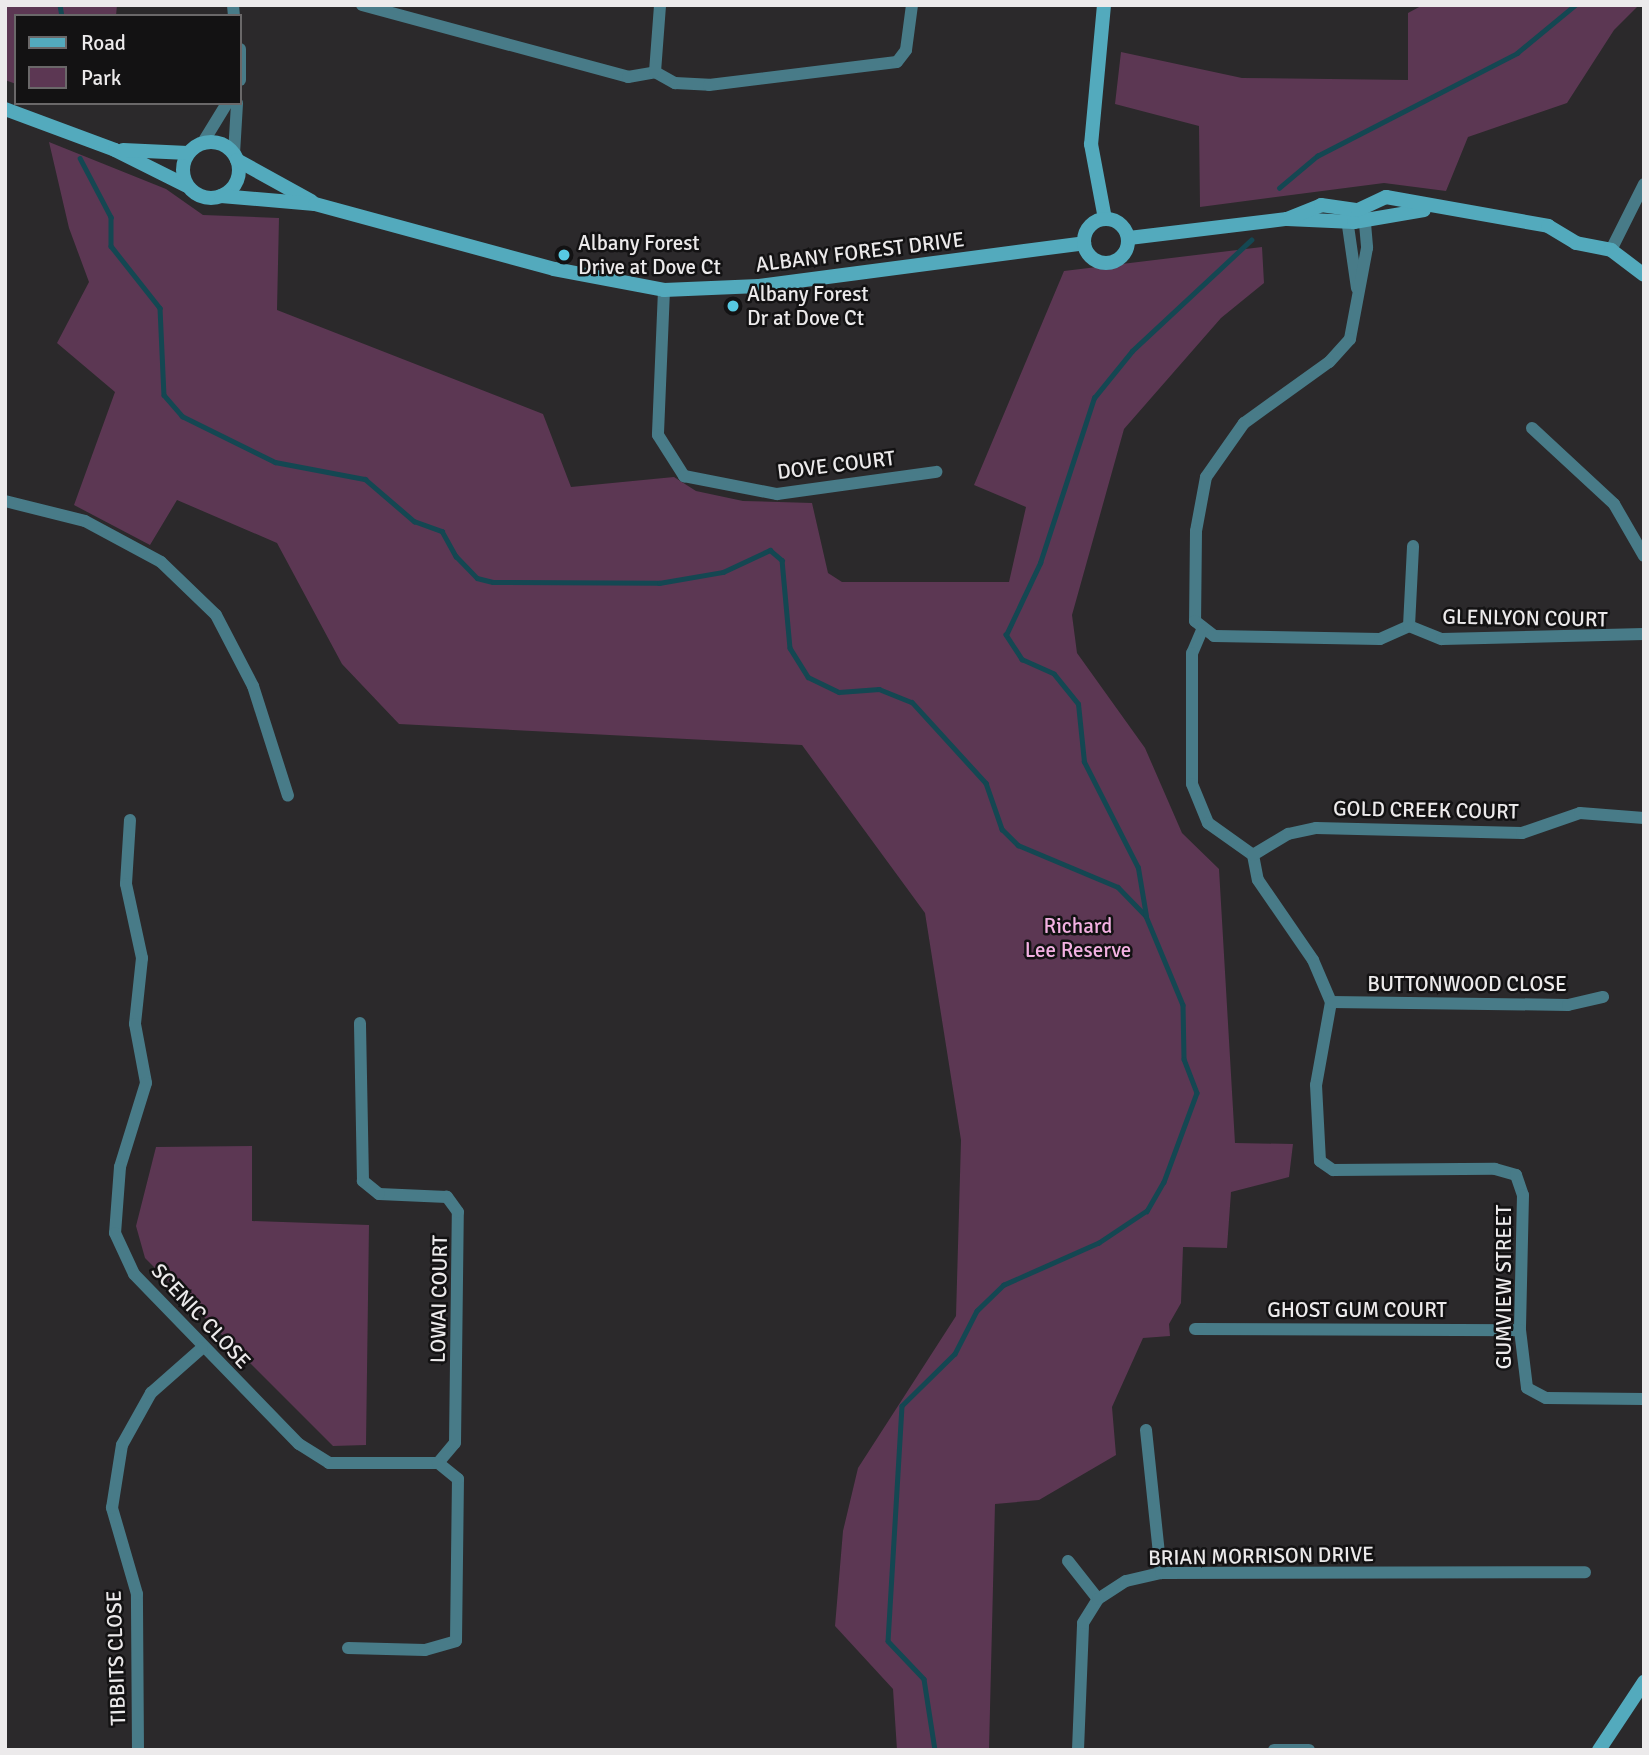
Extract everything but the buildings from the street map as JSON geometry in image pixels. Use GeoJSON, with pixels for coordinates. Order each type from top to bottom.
{"type":"FeatureCollection","features":[{"type":"Feature","properties":{"kind":"street"},"geometry":{"type":"LineString","coordinates":[[362,5],[628,77],[655,72],[675,83],[709,85],[888,64],[905,55],[912,5]]}},
{"type":"Feature","properties":{"kind":"street"},"geometry":{"type":"LineString","coordinates":[[655,72],[660,5]]}},
{"type":"Feature","properties":{"kind":"street"},"geometry":{"type":"LineString","coordinates":[[1104,5],[1091,144],[1105,219]]}},
{"type":"Feature","properties":{"kind":"street"},"geometry":{"type":"LineString","coordinates":[[116,150],[188,153],[202,144],[226,105]]}},
{"type":"Feature","properties":{"kind":"street"},"geometry":{"type":"LineString","coordinates":[[5,109],[116,150],[187,186],[202,197],[220,196],[237,179],[237,105]]}},
{"type":"Feature","properties":{"kind":"street"},"geometry":{"type":"LineString","coordinates":[[202,144],[218,143],[235,157]]}},
{"type":"Feature","properties":{"kind":"street"},"geometry":{"type":"LineString","coordinates":[[187,186],[183,168],[188,153]]}},
{"type":"Feature","properties":{"kind":"street","name":"ALBANY FOREST DRIVE"},"geometry":{"type":"LineString","coordinates":[[235,157],[315,204]]}},
{"type":"Feature","properties":{"kind":"street"},"geometry":{"type":"LineString","coordinates":[[1611,250],[1644,184]]}},
{"type":"Feature","properties":{"kind":"street","name":"ALBANY FOREST DRIVE"},"geometry":{"type":"LineString","coordinates":[[220,196],[315,204],[554,269],[664,290],[760,286],[1084,243]]}},
{"type":"Feature","properties":{"kind":"street"},"geometry":{"type":"LineString","coordinates":[[1129,238],[1287,219],[1321,205],[1346,216],[1365,214],[1386,197],[1435,208],[1520,219],[1611,250],[1644,275]]}},
{"type":"Feature","properties":{"kind":"street"},"geometry":{"type":"LineString","coordinates":[[1365,214],[1359,302],[1343,349],[1244,423],[1206,477],[1192,570],[1195,621],[1202,630],[1214,636],[1380,639],[1409,626],[1413,546]]}},
{"type":"Feature","properties":{"kind":"street"},"geometry":{"type":"LineString","coordinates":[[1346,216],[1359,302]]}},
{"type":"Feature","properties":{"kind":"street"},"geometry":{"type":"LineString","coordinates":[[1105,219],[1121,224],[1129,238],[1124,255],[1109,264],[1092,259],[1084,243],[1089,226],[1105,219]]}},
{"type":"Feature","properties":{"kind":"street","name":"DOVE COURT"},"geometry":{"type":"LineString","coordinates":[[664,290],[658,435],[684,476],[777,494],[936,472]]}},
{"type":"Feature","properties":{"kind":"street"},"geometry":{"type":"LineString","coordinates":[[1532,428],[1614,504],[1644,555]]}},
{"type":"Feature","properties":{"kind":"street"},"geometry":{"type":"LineString","coordinates":[[6,502],[85,521],[161,562],[216,615],[253,686],[288,796]]}},
{"type":"Feature","properties":{"kind":"street","name":"GLENLYON COURT"},"geometry":{"type":"LineString","coordinates":[[1409,626],[1442,639],[1644,634]]}},
{"type":"Feature","properties":{"kind":"street"},"geometry":{"type":"LineString","coordinates":[[1202,630],[1192,653],[1192,784],[1208,824],[1253,855],[1263,890],[1313,960],[1331,1002]]}},
{"type":"Feature","properties":{"kind":"street","name":"GOLD CREEK COURT"},"geometry":{"type":"LineString","coordinates":[[1253,855],[1288,834],[1316,828],[1522,833],[1580,813],[1644,818]]}},
{"type":"Feature","properties":{"kind":"street","name":"SCENIC CLOSE"},"geometry":{"type":"LineString","coordinates":[[130,820],[126,884],[142,958],[135,1024],[146,1083],[120,1167],[115,1233],[134,1274],[202,1348],[299,1444],[329,1463],[438,1463]]}},
{"type":"Feature","properties":{"kind":"street","name":"BUTTONWOOD CLOSE"},"geometry":{"type":"LineString","coordinates":[[1331,1002],[1568,1005],[1603,998]]}},
{"type":"Feature","properties":{"kind":"street","name":"GUMVIEW STREET"},"geometry":{"type":"LineString","coordinates":[[1331,1002],[1316,1086],[1317,1154],[1333,1170],[1496,1168],[1516,1175],[1523,1195],[1520,1330],[1523,1379],[1534,1394],[1644,1399]]}},
{"type":"Feature","properties":{"kind":"street","name":"LOWAI COURT"},"geometry":{"type":"LineString","coordinates":[[360,1023],[363,1181],[379,1194],[447,1197],[458,1212],[456,1443],[438,1463]]}},
{"type":"Feature","properties":{"kind":"street","name":"GHOST GUM COURT"},"geometry":{"type":"LineString","coordinates":[[1195,1329],[1520,1330]]}},
{"type":"Feature","properties":{"kind":"street","name":"TIBBITS CLOSE"},"geometry":{"type":"LineString","coordinates":[[138,1750],[137,1594],[112,1508],[122,1446],[151,1393],[202,1348]]}},
{"type":"Feature","properties":{"kind":"street"},"geometry":{"type":"LineString","coordinates":[[1146,1430],[1161,1573]]}},
{"type":"Feature","properties":{"kind":"street"},"geometry":{"type":"LineString","coordinates":[[348,1648],[425,1650],[456,1640],[458,1479],[438,1463]]}},
{"type":"Feature","properties":{"kind":"street"},"geometry":{"type":"LineString","coordinates":[[1068,1561],[1098,1600],[1080,1639],[1078,1750]]}},
{"type":"Feature","properties":{"kind":"street","name":"BRIAN MORRISON DRIVE"},"geometry":{"type":"LineString","coordinates":[[1098,1600],[1126,1581],[1161,1573],[1585,1572]]}},
{"type":"Feature","properties":{"kind":"street"},"geometry":{"type":"LineString","coordinates":[[1599,1750],[1644,1682]]}},
{"type":"Feature","properties":{"kind":"street"},"geometry":{"type":"LineString","coordinates":[[1274,1750],[1309,1750]]}},
{"type":"Feature","properties":{"kind":"green space"},"geometry":{"type":"Polygon","coordinates":[[[5,5],[117,5],[116,14],[14,14],[14,83],[5,80],[5,5]]]}},
{"type":"Feature","properties":{"kind":"green space"},"geometry":{"type":"Polygon","coordinates":[[[1639,5],[1614,30],[1567,103],[1468,137],[1446,191],[1384,183],[1200,207],[1199,126],[1115,104],[1121,52],[1242,78],[1408,80],[1408,13],[1421,6],[1639,5]]]}},
{"type":"Feature","properties":{"kind":"green space","name":"Richard Lee Reserve"},"geometry":{"type":"Polygon","coordinates":[[[49,142],[166,189],[203,215],[279,218],[277,310],[543,414],[571,487],[674,477],[696,491],[743,501],[812,503],[828,573],[842,582],[1009,582],[1026,507],[974,485],[1064,271],[1262,247],[1264,283],[1221,318],[1124,429],[1072,615],[1077,653],[1145,748],[1182,833],[1219,869],[1235,1143],[1293,1144],[1289,1177],[1231,1192],[1227,1248],[1183,1247],[1181,1303],[1169,1324],[1170,1336],[1143,1338],[1112,1407],[1116,1455],[1039,1500],[995,1504],[989,1750],[897,1750],[893,1689],[835,1626],[843,1531],[858,1468],[956,1316],[961,1140],[925,913],[802,745],[399,724],[342,664],[277,543],[177,500],[150,545],[74,505],[115,392],[57,343],[89,282],[69,228],[49,142]]]}},
{"type":"Feature","properties":{"kind":"green space"},"geometry":{"type":"Polygon","coordinates":[[[252,1146],[252,1221],[369,1225],[366,1445],[333,1446],[145,1258],[136,1226],[156,1147],[252,1146]]]}},
{"type":"Feature","properties":{"kind":"waterway"},"geometry":{"type":"LineString","coordinates":[[60,5],[62,14]]}},
{"type":"Feature","properties":{"kind":"waterway"},"geometry":{"type":"LineString","coordinates":[[1279,188],[1317,156],[1517,53],[1575,5]]}},
{"type":"Feature","properties":{"kind":"waterway"},"geometry":{"type":"LineString","coordinates":[[80,158],[111,217],[111,246],[160,308],[164,395],[182,416],[275,462],[365,479],[414,521],[442,531],[456,556],[477,578],[493,582],[659,583],[723,572],[770,550],[782,560],[790,648],[808,677],[839,692],[879,689],[912,702],[986,783],[1002,829],[1018,845],[1118,887],[1146,916],[1183,1005],[1184,1059],[1197,1093],[1164,1182],[1147,1211],[1099,1243],[1004,1285],[977,1311],[955,1354],[902,1406],[888,1641],[924,1679],[935,1750]]}},
{"type":"Feature","properties":{"kind":"waterway"},"geometry":{"type":"LineString","coordinates":[[1146,916],[1138,868],[1084,762],[1078,704],[1054,674],[1022,660],[1006,635],[1040,563],[1094,398],[1132,351],[1251,240]]}},
{"type":"Feature","properties":{"kind":"place","name":"Albany Forest Drive at Dove Ct"},"geometry":{"type":"Point","coordinates":[564,255]}},
{"type":"Feature","properties":{"kind":"place","name":"Albany Forest Dr at Dove Ct"},"geometry":{"type":"Point","coordinates":[733,306]}}]}
